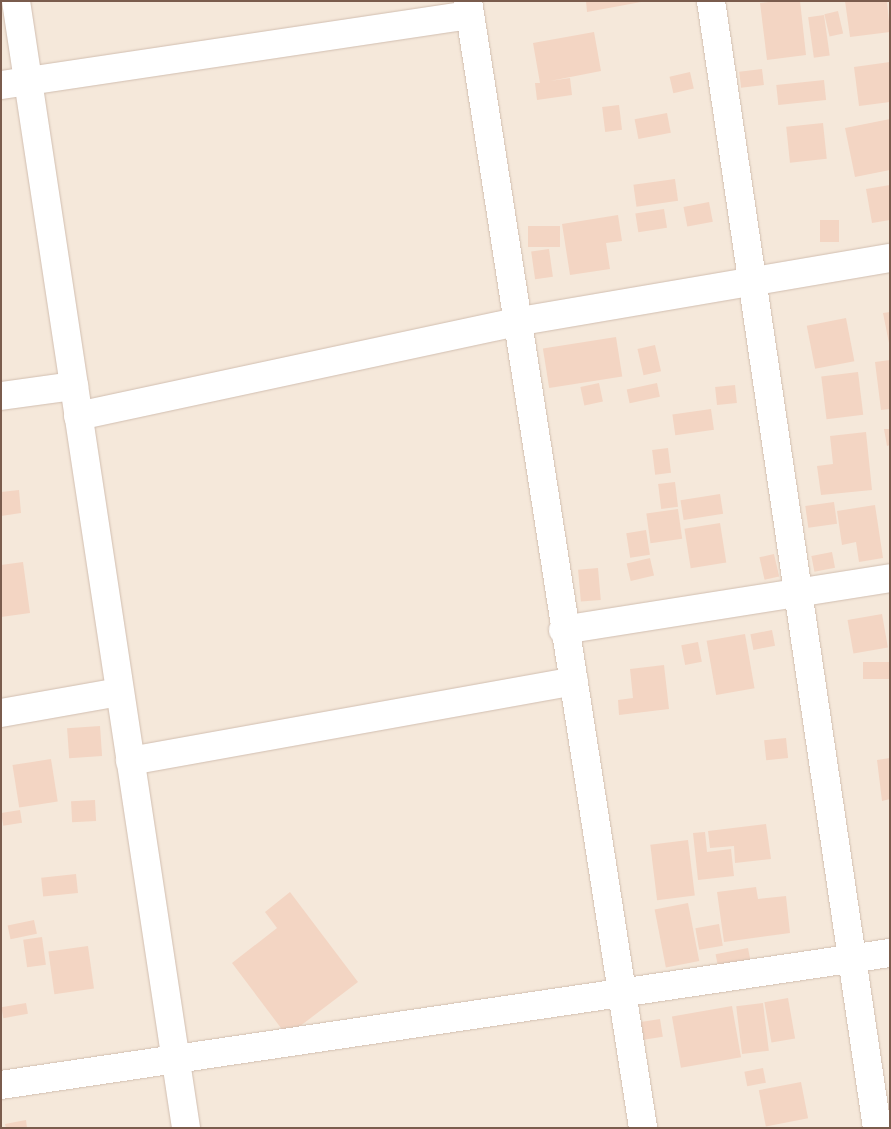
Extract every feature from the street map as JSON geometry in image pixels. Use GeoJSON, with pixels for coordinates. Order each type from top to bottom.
{"type":"FeatureCollection","features":[{"type":"Feature","properties":{"kind":"street"},"geometry":{"type":"LineString","coordinates":[[16,1],[119,692],[178,1058],[186,1128]]}},
{"type":"Feature","properties":{"kind":"street"},"geometry":{"type":"LineString","coordinates":[[711,1],[796,594],[877,1128]]}},
{"type":"Feature","properties":{"kind":"street"},"geometry":{"type":"LineString","coordinates":[[1,85],[469,8],[515,322],[563,630],[574,681],[643,1128]]}},
{"type":"Feature","properties":{"kind":"street"},"geometry":{"type":"LineString","coordinates":[[78,416],[515,322],[890,258]]}},
{"type":"Feature","properties":{"kind":"street"},"geometry":{"type":"LineString","coordinates":[[1,396],[74,386]]}},
{"type":"Feature","properties":{"kind":"street"},"geometry":{"type":"LineString","coordinates":[[563,630],[890,578]]}},
{"type":"Feature","properties":{"kind":"street"},"geometry":{"type":"LineString","coordinates":[[130,761],[574,681]]}},
{"type":"Feature","properties":{"kind":"street"},"geometry":{"type":"LineString","coordinates":[[1,713],[119,692]]}},
{"type":"Feature","properties":{"kind":"street"},"geometry":{"type":"LineString","coordinates":[[1,1085],[622,995],[852,958],[890,954]]}},
{"type":"Feature","properties":{"kind":"shaded area"},"geometry":{"type":"Polygon","coordinates":[[[1,1],[890,1],[890,1128],[1,1128],[1,1]]]}},
{"type":"Feature","properties":{"kind":"building"},"geometry":{"type":"Polygon","coordinates":[[[586,1],[641,1],[641,2],[587,12],[586,1]]]}},
{"type":"Feature","properties":{"kind":"building"},"geometry":{"type":"Polygon","coordinates":[[[800,1],[806,55],[767,60],[760,3],[800,1]]]}},
{"type":"Feature","properties":{"kind":"building"},"geometry":{"type":"Polygon","coordinates":[[[845,1],[887,1],[890,32],[850,37],[845,1]]]}},
{"type":"Feature","properties":{"kind":"building"},"geometry":{"type":"Polygon","coordinates":[[[838,11],[843,33],[830,37],[824,14],[838,11]]]}},
{"type":"Feature","properties":{"kind":"building"},"geometry":{"type":"Polygon","coordinates":[[[824,15],[830,56],[814,58],[808,17],[824,15]]]}},
{"type":"Feature","properties":{"kind":"building"},"geometry":{"type":"Polygon","coordinates":[[[594,32],[601,71],[550,81],[570,78],[572,95],[537,100],[535,83],[540,83],[533,43],[594,32]]]}},
{"type":"Feature","properties":{"kind":"building"},"geometry":{"type":"Polygon","coordinates":[[[890,62],[890,102],[859,106],[854,67],[890,62]]]}},
{"type":"Feature","properties":{"kind":"building"},"geometry":{"type":"Polygon","coordinates":[[[762,69],[764,85],[741,88],[739,72],[762,69]]]}},
{"type":"Feature","properties":{"kind":"building"},"geometry":{"type":"Polygon","coordinates":[[[690,72],[694,89],[673,93],[670,77],[690,72]]]}},
{"type":"Feature","properties":{"kind":"building"},"geometry":{"type":"Polygon","coordinates":[[[824,80],[826,100],[778,105],[776,85],[824,80]]]}},
{"type":"Feature","properties":{"kind":"building"},"geometry":{"type":"Polygon","coordinates":[[[619,105],[622,130],[605,132],[602,107],[619,105]]]}},
{"type":"Feature","properties":{"kind":"building"},"geometry":{"type":"Polygon","coordinates":[[[667,113],[671,133],[638,139],[635,119],[667,113]]]}},
{"type":"Feature","properties":{"kind":"building"},"geometry":{"type":"Polygon","coordinates":[[[890,119],[890,170],[855,177],[845,128],[890,119]]]}},
{"type":"Feature","properties":{"kind":"building"},"geometry":{"type":"Polygon","coordinates":[[[823,123],[827,159],[790,163],[786,127],[823,123]]]}},
{"type":"Feature","properties":{"kind":"building"},"geometry":{"type":"Polygon","coordinates":[[[675,179],[678,201],[636,207],[633,185],[675,179]]]}},
{"type":"Feature","properties":{"kind":"building"},"geometry":{"type":"Polygon","coordinates":[[[890,185],[890,220],[872,223],[866,189],[890,185]]]}},
{"type":"Feature","properties":{"kind":"building"},"geometry":{"type":"Polygon","coordinates":[[[709,202],[713,222],[687,227],[683,207],[709,202]]]}},
{"type":"Feature","properties":{"kind":"building"},"geometry":{"type":"Polygon","coordinates":[[[664,209],[667,228],[638,232],[635,214],[664,209]]]}},
{"type":"Feature","properties":{"kind":"building"},"geometry":{"type":"Polygon","coordinates":[[[618,215],[622,241],[606,243],[610,269],[570,275],[562,224],[618,215]]]}},
{"type":"Feature","properties":{"kind":"building"},"geometry":{"type":"Polygon","coordinates":[[[820,220],[839,220],[839,242],[820,242],[820,220]]]}},
{"type":"Feature","properties":{"kind":"building"},"geometry":{"type":"Polygon","coordinates":[[[528,226],[560,226],[560,247],[528,247],[528,226]]]}},
{"type":"Feature","properties":{"kind":"building"},"geometry":{"type":"Polygon","coordinates":[[[549,249],[553,277],[535,279],[531,252],[549,249]]]}},
{"type":"Feature","properties":{"kind":"building"},"geometry":{"type":"Polygon","coordinates":[[[890,312],[890,343],[889,343],[883,313],[890,312]]]}},
{"type":"Feature","properties":{"kind":"building"},"geometry":{"type":"Polygon","coordinates":[[[846,318],[854,361],[815,369],[807,326],[846,318]]]}},
{"type":"Feature","properties":{"kind":"building"},"geometry":{"type":"Polygon","coordinates":[[[616,337],[622,377],[549,388],[543,349],[616,337]]]}},
{"type":"Feature","properties":{"kind":"building"},"geometry":{"type":"Polygon","coordinates":[[[655,345],[661,371],[644,375],[637,349],[655,345]]]}},
{"type":"Feature","properties":{"kind":"building"},"geometry":{"type":"Polygon","coordinates":[[[890,360],[890,409],[881,410],[875,362],[890,360]]]}},
{"type":"Feature","properties":{"kind":"building"},"geometry":{"type":"Polygon","coordinates":[[[858,372],[863,415],[827,419],[821,377],[858,372]]]}},
{"type":"Feature","properties":{"kind":"building"},"geometry":{"type":"Polygon","coordinates":[[[599,383],[603,402],[584,406],[580,387],[599,383]]]}},
{"type":"Feature","properties":{"kind":"building"},"geometry":{"type":"Polygon","coordinates":[[[657,383],[660,397],[630,403],[627,389],[657,383]]]}},
{"type":"Feature","properties":{"kind":"building"},"geometry":{"type":"Polygon","coordinates":[[[735,385],[737,403],[717,405],[715,387],[735,385]]]}},
{"type":"Feature","properties":{"kind":"building"},"geometry":{"type":"Polygon","coordinates":[[[711,409],[714,430],[675,435],[672,414],[711,409]]]}},
{"type":"Feature","properties":{"kind":"building"},"geometry":{"type":"Polygon","coordinates":[[[884,429],[890,429],[890,445],[887,446],[884,429]]]}},
{"type":"Feature","properties":{"kind":"building"},"geometry":{"type":"Polygon","coordinates":[[[866,432],[872,490],[821,495],[817,466],[833,464],[830,436],[866,432]]]}},
{"type":"Feature","properties":{"kind":"building"},"geometry":{"type":"Polygon","coordinates":[[[668,448],[671,473],[655,475],[652,450],[668,448]]]}},
{"type":"Feature","properties":{"kind":"building"},"geometry":{"type":"Polygon","coordinates":[[[675,482],[678,507],[661,509],[658,484],[675,482]]]}},
{"type":"Feature","properties":{"kind":"building"},"geometry":{"type":"Polygon","coordinates":[[[19,490],[21,513],[1,516],[1,492],[19,490]]]}},
{"type":"Feature","properties":{"kind":"building"},"geometry":{"type":"Polygon","coordinates":[[[720,494],[723,514],[684,520],[680,500],[720,494]]]}},
{"type":"Feature","properties":{"kind":"building"},"geometry":{"type":"Polygon","coordinates":[[[834,502],[837,524],[808,528],[805,506],[834,502]]]}},
{"type":"Feature","properties":{"kind":"building"},"geometry":{"type":"Polygon","coordinates":[[[875,505],[883,558],[859,562],[856,542],[842,545],[837,511],[875,505]]]}},
{"type":"Feature","properties":{"kind":"building"},"geometry":{"type":"Polygon","coordinates":[[[678,509],[682,539],[650,543],[646,513],[678,509]]]}},
{"type":"Feature","properties":{"kind":"building"},"geometry":{"type":"Polygon","coordinates":[[[720,523],[726,563],[691,568],[684,529],[720,523]]]}},
{"type":"Feature","properties":{"kind":"building"},"geometry":{"type":"Polygon","coordinates":[[[646,530],[650,555],[630,558],[626,533],[646,530]]]}},
{"type":"Feature","properties":{"kind":"building"},"geometry":{"type":"Polygon","coordinates":[[[832,552],[835,568],[814,572],[811,556],[832,552]]]}},
{"type":"Feature","properties":{"kind":"building"},"geometry":{"type":"Polygon","coordinates":[[[774,554],[779,576],[765,580],[759,557],[774,554]]]}},
{"type":"Feature","properties":{"kind":"building"},"geometry":{"type":"Polygon","coordinates":[[[650,558],[654,576],[631,581],[627,563],[650,558]]]}},
{"type":"Feature","properties":{"kind":"building"},"geometry":{"type":"Polygon","coordinates":[[[23,562],[30,613],[1,617],[1,565],[23,562]]]}},
{"type":"Feature","properties":{"kind":"building"},"geometry":{"type":"Polygon","coordinates":[[[598,568],[601,600],[581,602],[578,570],[598,568]]]}},
{"type":"Feature","properties":{"kind":"building"},"geometry":{"type":"Polygon","coordinates":[[[882,614],[888,647],[853,654],[848,620],[882,614]]]}},
{"type":"Feature","properties":{"kind":"building"},"geometry":{"type":"Polygon","coordinates":[[[772,630],[775,646],[753,650],[750,634],[772,630]]]}},
{"type":"Feature","properties":{"kind":"building"},"geometry":{"type":"Polygon","coordinates":[[[745,634],[755,688],[716,695],[707,641],[745,634]]]}},
{"type":"Feature","properties":{"kind":"building"},"geometry":{"type":"Polygon","coordinates":[[[698,642],[702,662],[685,665],[681,645],[698,642]]]}},
{"type":"Feature","properties":{"kind":"building"},"geometry":{"type":"Polygon","coordinates":[[[863,662],[890,662],[890,679],[863,679],[863,662]]]}},
{"type":"Feature","properties":{"kind":"building"},"geometry":{"type":"Polygon","coordinates":[[[664,665],[669,709],[619,715],[618,700],[633,698],[630,669],[664,665]]]}},
{"type":"Feature","properties":{"kind":"building"},"geometry":{"type":"Polygon","coordinates":[[[100,726],[102,756],[69,758],[67,728],[100,726]]]}},
{"type":"Feature","properties":{"kind":"building"},"geometry":{"type":"Polygon","coordinates":[[[786,738],[788,758],[766,760],[764,740],[786,738]]]}},
{"type":"Feature","properties":{"kind":"building"},"geometry":{"type":"Polygon","coordinates":[[[890,758],[890,799],[882,801],[877,760],[890,758]]]}},
{"type":"Feature","properties":{"kind":"building"},"geometry":{"type":"Polygon","coordinates":[[[51,759],[58,801],[19,808],[12,765],[51,759]]]}},
{"type":"Feature","properties":{"kind":"building"},"geometry":{"type":"Polygon","coordinates":[[[95,800],[96,821],[72,822],[71,801],[95,800]]]}},
{"type":"Feature","properties":{"kind":"building"},"geometry":{"type":"Polygon","coordinates":[[[20,810],[22,823],[3,826],[1,813],[20,810]]]}},
{"type":"Feature","properties":{"kind":"building"},"geometry":{"type":"Polygon","coordinates":[[[766,824],[771,859],[735,863],[734,846],[710,848],[708,831],[766,824]]]}},
{"type":"Feature","properties":{"kind":"building"},"geometry":{"type":"Polygon","coordinates":[[[705,832],[707,852],[731,849],[734,876],[698,880],[693,833],[705,832]]]}},
{"type":"Feature","properties":{"kind":"building"},"geometry":{"type":"Polygon","coordinates":[[[688,840],[695,896],[657,900],[650,845],[688,840]]]}},
{"type":"Feature","properties":{"kind":"building"},"geometry":{"type":"Polygon","coordinates":[[[76,874],[78,893],[43,897],[41,878],[76,874]]]}},
{"type":"Feature","properties":{"kind":"building"},"geometry":{"type":"Polygon","coordinates":[[[756,887],[758,899],[786,896],[790,933],[724,942],[717,892],[756,887]]]}},
{"type":"Feature","properties":{"kind":"building"},"geometry":{"type":"Polygon","coordinates":[[[290,892],[358,982],[287,1036],[232,963],[277,928],[265,912],[290,892]]]}},
{"type":"Feature","properties":{"kind":"building"},"geometry":{"type":"Polygon","coordinates":[[[688,903],[699,961],[666,967],[655,909],[688,903]]]}},
{"type":"Feature","properties":{"kind":"building"},"geometry":{"type":"Polygon","coordinates":[[[34,920],[37,934],[11,939],[8,926],[34,920]]]}},
{"type":"Feature","properties":{"kind":"building"},"geometry":{"type":"Polygon","coordinates":[[[719,924],[723,946],[699,950],[695,928],[719,924]]]}},
{"type":"Feature","properties":{"kind":"building"},"geometry":{"type":"Polygon","coordinates":[[[42,937],[46,965],[27,967],[23,940],[42,937]]]}},
{"type":"Feature","properties":{"kind":"building"},"geometry":{"type":"Polygon","coordinates":[[[88,946],[94,989],[54,994],[48,952],[88,946]]]}},
{"type":"Feature","properties":{"kind":"building"},"geometry":{"type":"Polygon","coordinates":[[[748,948],[751,963],[718,969],[716,954],[748,948]]]}},
{"type":"Feature","properties":{"kind":"building"},"geometry":{"type":"Polygon","coordinates":[[[788,998],[795,1038],[771,1043],[764,1002],[788,998]]]}},
{"type":"Feature","properties":{"kind":"building"},"geometry":{"type":"Polygon","coordinates":[[[26,1003],[28,1014],[3,1018],[1,1007],[26,1003]]]}},
{"type":"Feature","properties":{"kind":"building"},"geometry":{"type":"Polygon","coordinates":[[[763,1003],[769,1051],[742,1054],[736,1006],[763,1003]]]}},
{"type":"Feature","properties":{"kind":"building"},"geometry":{"type":"Polygon","coordinates":[[[732,1006],[741,1057],[681,1068],[672,1017],[732,1006]]]}},
{"type":"Feature","properties":{"kind":"building"},"geometry":{"type":"Polygon","coordinates":[[[660,1019],[663,1037],[642,1040],[639,1022],[660,1019]]]}},
{"type":"Feature","properties":{"kind":"building"},"geometry":{"type":"Polygon","coordinates":[[[763,1068],[766,1083],[747,1086],[744,1072],[763,1068]]]}},
{"type":"Feature","properties":{"kind":"building"},"geometry":{"type":"Polygon","coordinates":[[[801,1082],[808,1118],[766,1127],[759,1090],[801,1082]]]}},
{"type":"Feature","properties":{"kind":"building"},"geometry":{"type":"Polygon","coordinates":[[[26,1120],[27,1128],[6,1128],[5,1124],[26,1120]]]}}]}
